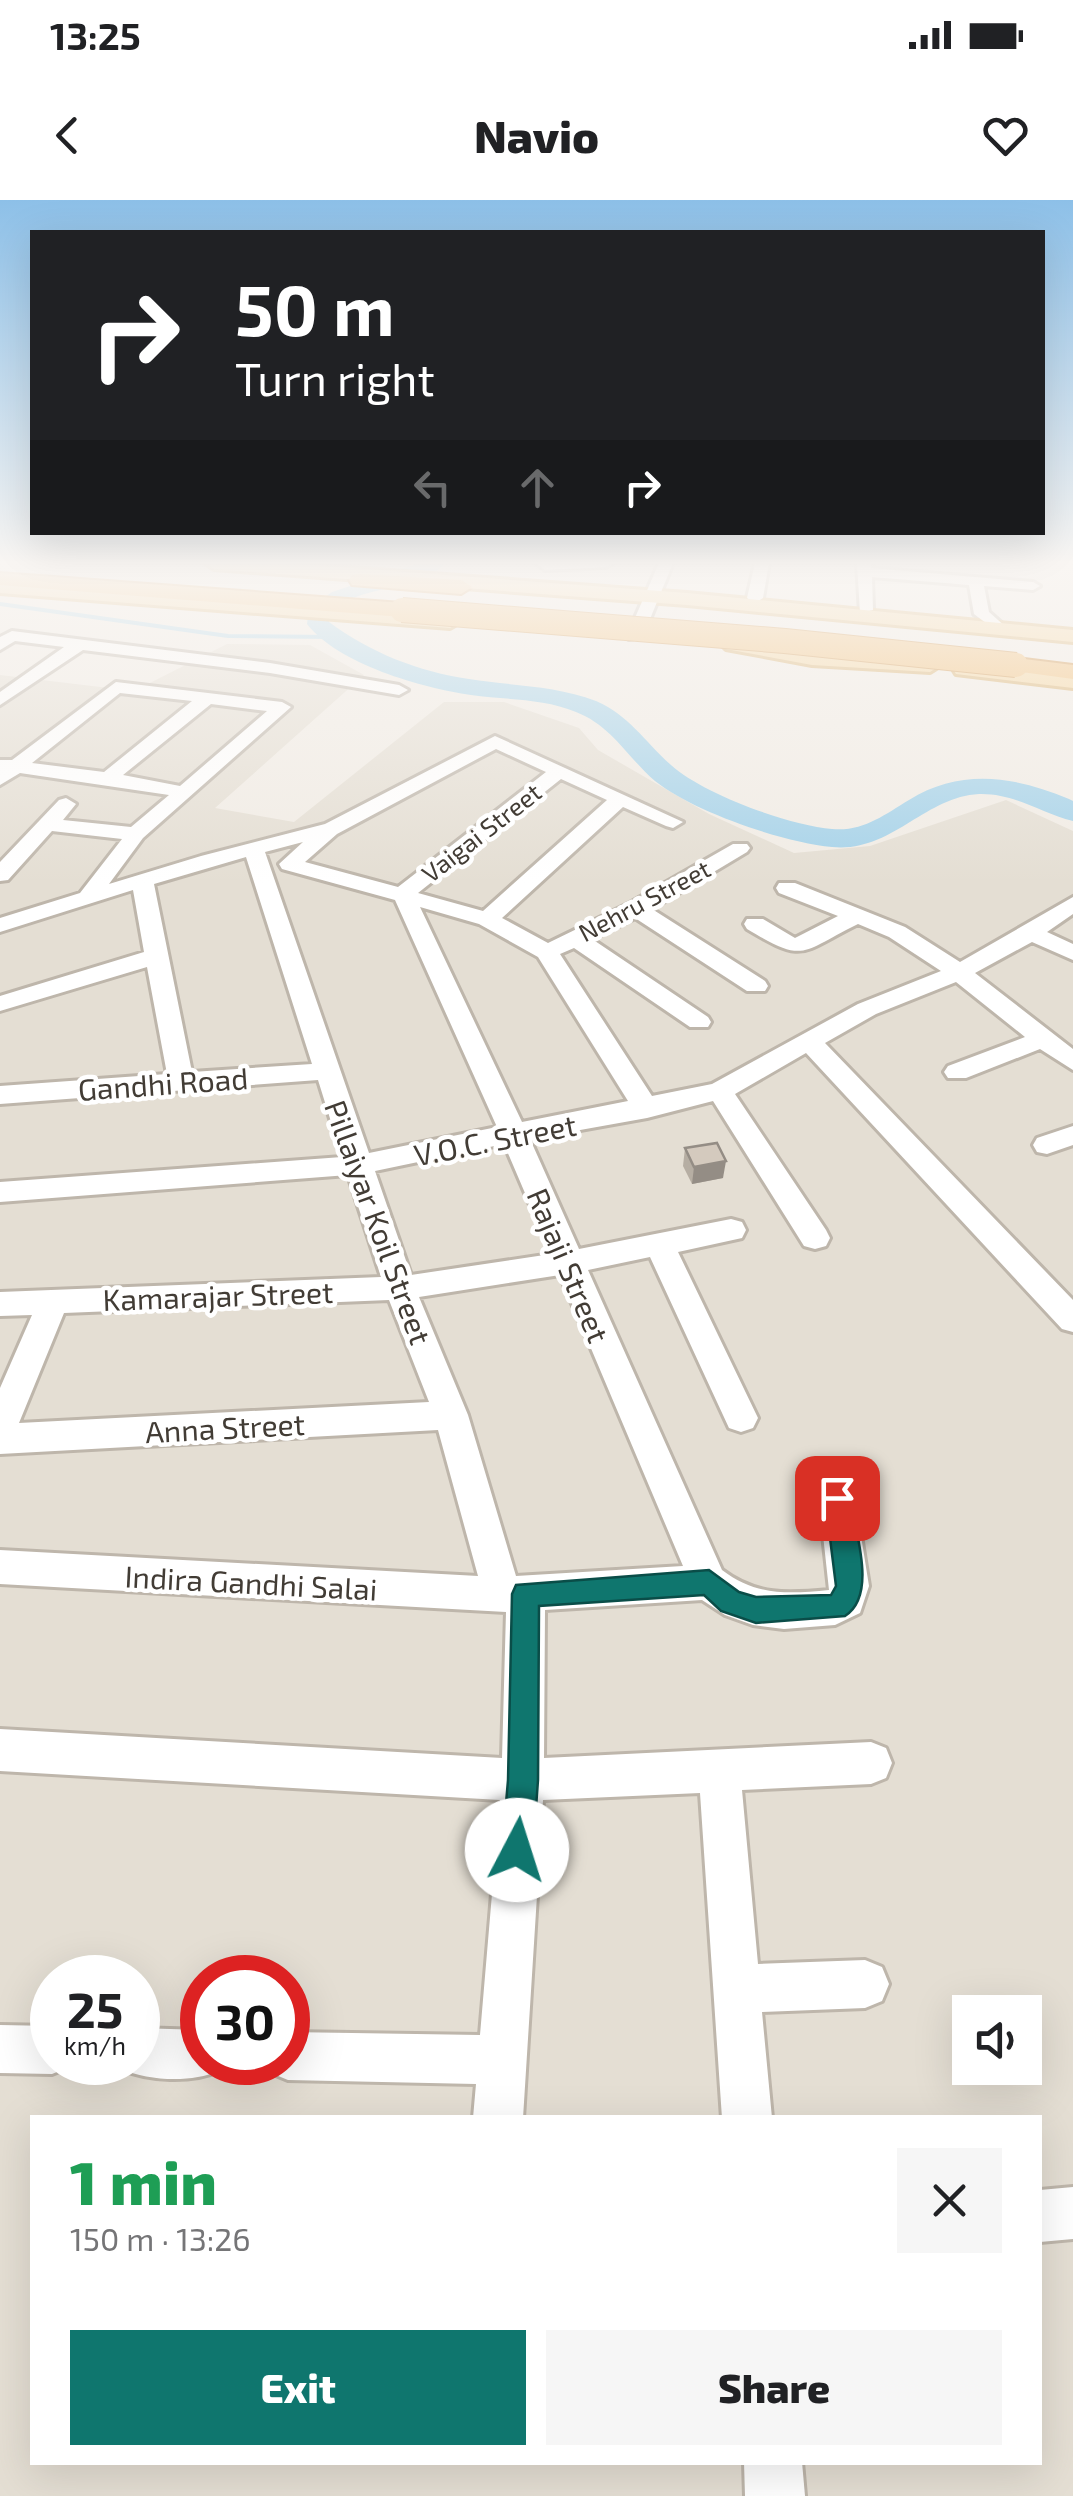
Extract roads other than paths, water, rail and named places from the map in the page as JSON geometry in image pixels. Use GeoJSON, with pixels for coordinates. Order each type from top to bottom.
{"type":"FeatureCollection","features":[{"type":"Feature","properties":{"kind":"main road"},"geometry":{"type":"LineString","coordinates":[[970,670],[1073,681]]}},
{"type":"Feature","properties":{"kind":"street"},"geometry":{"type":"LineString","coordinates":[[0,700],[43,670]]}},
{"type":"Feature","properties":{"kind":"street"},"geometry":{"type":"LineString","coordinates":[[5,770],[136,670]]}},
{"type":"Feature","properties":{"kind":"street"},"geometry":{"type":"LineString","coordinates":[[231,701],[267,670]]}},
{"type":"Feature","properties":{"kind":"street"},"geometry":{"type":"LineString","coordinates":[[283,670],[399,690]]}},
{"type":"Feature","properties":{"kind":"street"},"geometry":{"type":"LineString","coordinates":[[88,897],[136,834],[282,707],[116,687]]}},
{"type":"Feature","properties":{"kind":"street"},"geometry":{"type":"LineString","coordinates":[[108,778],[206,700]]}},
{"type":"Feature","properties":{"kind":"street"},"geometry":{"type":"LineString","coordinates":[[646,1108],[546,952],[487,919],[290,864],[330,830],[495,742],[673,822]]}},
{"type":"Feature","properties":{"kind":"street"},"geometry":{"type":"LineString","coordinates":[[5,770],[108,778],[182,792]]}},
{"type":"Feature","properties":{"kind":"street","name":"Vaigai Street"},"geometry":{"type":"LineString","coordinates":[[403,894],[558,770]]}},
{"type":"Feature","properties":{"kind":"street"},"geometry":{"type":"LineString","coordinates":[[487,919],[620,799]]}},
{"type":"Feature","properties":{"kind":"street"},"geometry":{"type":"LineString","coordinates":[[0,875],[66,804]]}},
{"type":"Feature","properties":{"kind":"street"},"geometry":{"type":"LineString","coordinates":[[46,824],[136,834]]}},
{"type":"Feature","properties":{"kind":"street"},"geometry":{"type":"LineString","coordinates":[[0,925],[193,865],[330,830]]}},
{"type":"Feature","properties":{"kind":"street"},"geometry":{"type":"LineString","coordinates":[[193,865],[209,839]]}},
{"type":"Feature","properties":{"kind":"street","name":"Nehru Street"},"geometry":{"type":"LineString","coordinates":[[546,952],[636,908],[740,848]]}},
{"type":"Feature","properties":{"kind":"street","name":"Pillaiyar Koil Street"},"geometry":{"type":"LineString","coordinates":[[254,849],[400,1288],[451,1415],[514,1595],[523,1780],[498,2115]]}},
{"type":"Feature","properties":{"kind":"street"},"geometry":{"type":"LineString","coordinates":[[142,880],[181,1081]]}},
{"type":"Feature","properties":{"kind":"street"},"geometry":{"type":"LineString","coordinates":[[787,888],[897,932],[959,972],[1073,1062]]}},
{"type":"Feature","properties":{"kind":"street","name":"Rajaji Street"},"geometry":{"type":"LineString","coordinates":[[403,894],[514,1136],[709,1582]]}},
{"type":"Feature","properties":{"kind":"street","name":"V.O.C. Street"},"geometry":{"type":"LineString","coordinates":[[0,1192],[359,1165],[720,1091],[867,1009],[959,972],[1031,933],[1073,904]]}},
{"type":"Feature","properties":{"kind":"street"},"geometry":{"type":"LineString","coordinates":[[636,908],[756,986]]}},
{"type":"Feature","properties":{"kind":"street"},"geometry":{"type":"LineString","coordinates":[[755,924],[794,947],[856,916]]}},
{"type":"Feature","properties":{"kind":"street"},"geometry":{"type":"LineString","coordinates":[[1031,933],[1073,953]]}},
{"type":"Feature","properties":{"kind":"street"},"geometry":{"type":"LineString","coordinates":[[574,937],[700,1022]]}},
{"type":"Feature","properties":{"kind":"street"},"geometry":{"type":"LineString","coordinates":[[0,1004],[157,956]]}},
{"type":"Feature","properties":{"kind":"street"},"geometry":{"type":"LineString","coordinates":[[957,1072],[1043,1039]]}},
{"type":"Feature","properties":{"kind":"street"},"geometry":{"type":"LineString","coordinates":[[808,1040],[1073,1320]]}},
{"type":"Feature","properties":{"kind":"street","name":"Gandhi Road"},"geometry":{"type":"LineString","coordinates":[[0,1095],[325,1070]]}},
{"type":"Feature","properties":{"kind":"street"},"geometry":{"type":"LineString","coordinates":[[720,1091],[816,1238]]}},
{"type":"Feature","properties":{"kind":"street","name":"Kamarajar Street"},"geometry":{"type":"LineString","coordinates":[[0,1304],[400,1288],[567,1263],[732,1230]]}},
{"type":"Feature","properties":{"kind":"street"},"geometry":{"type":"LineString","coordinates":[[660,1244],[740,1418]]}},
{"type":"Feature","properties":{"kind":"street"},"geometry":{"type":"LineString","coordinates":[[0,1428],[54,1302]]}},
{"type":"Feature","properties":{"kind":"street","name":"Anna Street"},"geometry":{"type":"LineString","coordinates":[[0,1439],[451,1415]]}},
{"type":"Feature","properties":{"kind":"street"},"geometry":{"type":"LineString","coordinates":[[709,1582],[731,1602],[756,1610],[835,1607],[846,1600],[850,1586],[837,1498]]}},
{"type":"Feature","properties":{"kind":"street","name":"Indira Gandhi Salai"},"geometry":{"type":"LineString","coordinates":[[0,1567],[514,1595],[709,1582]]}},
{"type":"Feature","properties":{"kind":"street"},"geometry":{"type":"LineString","coordinates":[[0,1750],[523,1780],[718,1768],[872,1764]]}},
{"type":"Feature","properties":{"kind":"street"},"geometry":{"type":"LineString","coordinates":[[718,1768],[746,2115]]}},
{"type":"Feature","properties":{"kind":"street"},"geometry":{"type":"LineString","coordinates":[[736,1988],[865,1984]]}},
{"type":"Feature","properties":{"kind":"street"},"geometry":{"type":"LineString","coordinates":[[0,2050],[30,2050]]}},
{"type":"Feature","properties":{"kind":"street"},"geometry":{"type":"LineString","coordinates":[[310,2056],[500,2060]]}},
{"type":"Feature","properties":{"kind":"street"},"geometry":{"type":"LineString","coordinates":[[1042,2216],[1073,2212]]}},
{"type":"Feature","properties":{"kind":"street"},"geometry":{"type":"LineString","coordinates":[[773,2465],[776,2496]]}},
{"type":"Feature","properties":{"kind":"waterway"},"geometry":{"type":"LineString","coordinates":[[404,670],[468,687],[547,696],[585,706],[620,727],[677,783],[744,813],[816,835],[867,835],[935,797],[965,787],[1013,789],[1073,812]]}}]}
